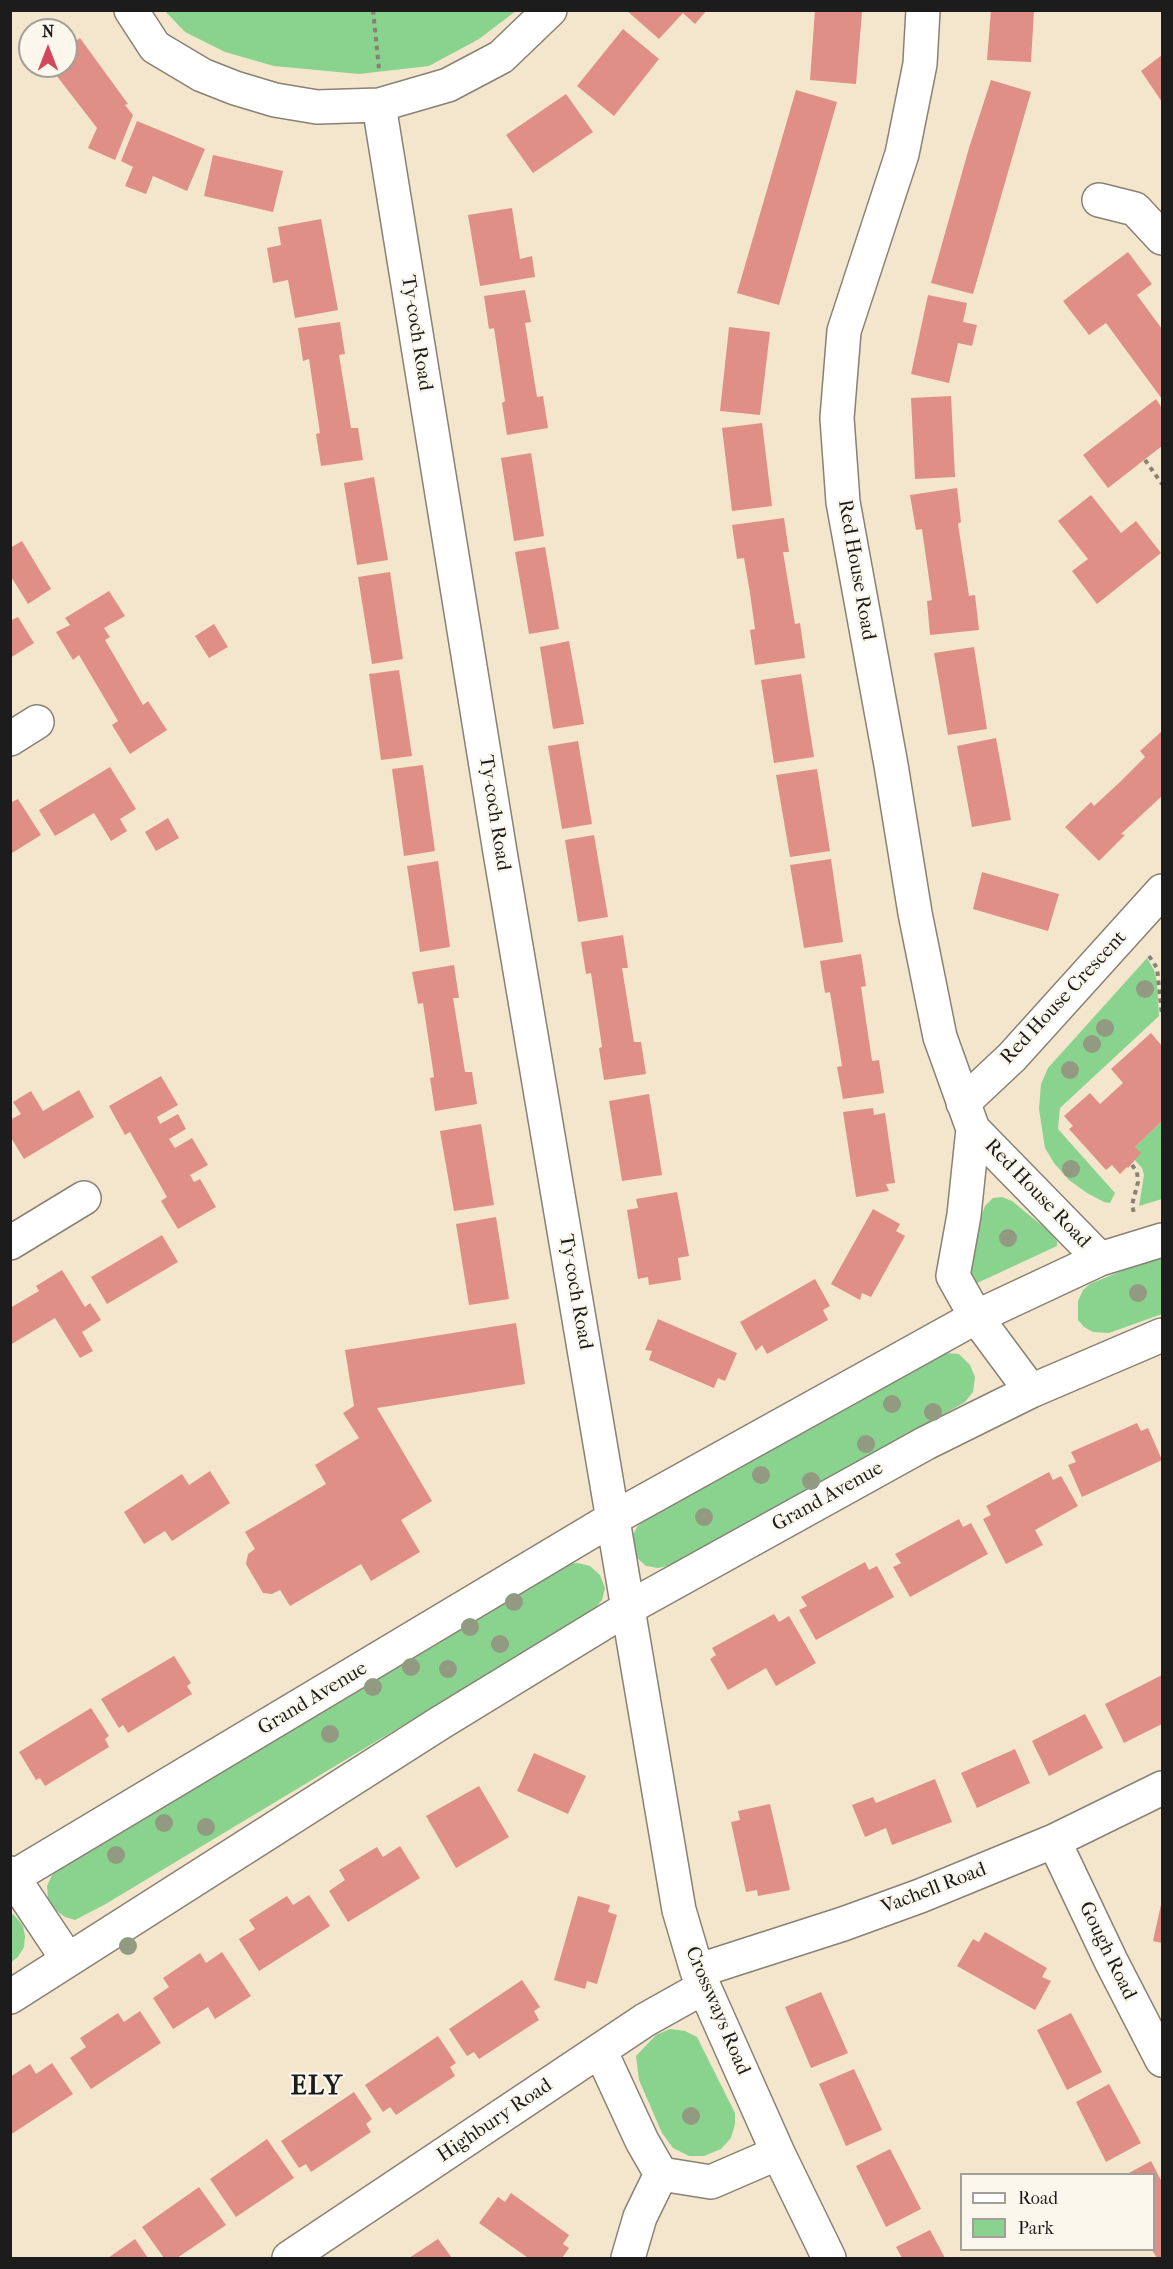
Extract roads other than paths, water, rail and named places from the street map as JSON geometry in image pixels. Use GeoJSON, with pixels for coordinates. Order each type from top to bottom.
{"type":"FeatureCollection","features":[{"type":"Feature","properties":{"kind":"street"},"geometry":{"type":"LineString","coordinates":[[131,10],[155,47],[201,75],[275,100],[317,107],[380,105],[448,85],[501,57],[550,10]]}},
{"type":"Feature","properties":{"kind":"street","name":"Red House Road"},"geometry":{"type":"LineString","coordinates":[[923,10],[920,64],[902,153],[844,331],[837,418],[843,502],[891,765],[915,913],[940,1037],[968,1116],[964,1215],[953,1276],[976,1317]]}},
{"type":"Feature","properties":{"kind":"street","name":"Ty-coch Road"},"geometry":{"type":"LineString","coordinates":[[380,105],[498,840],[612,1519]]}},
{"type":"Feature","properties":{"kind":"street"},"geometry":{"type":"LineString","coordinates":[[1099,200],[1135,209],[1162,238]]}},
{"type":"Feature","properties":{"kind":"street","name":"Red House Crescent"},"geometry":{"type":"LineString","coordinates":[[968,1116],[1012,1057],[1162,891]]}},
{"type":"Feature","properties":{"kind":"street","name":"Red House Road"},"geometry":{"type":"LineString","coordinates":[[968,1116],[1100,1260]]}},
{"type":"Feature","properties":{"kind":"street"},"geometry":{"type":"LineString","coordinates":[[10,1243],[84,1198]]}},
{"type":"Feature","properties":{"kind":"street","name":"Grand Avenue"},"geometry":{"type":"LineString","coordinates":[[68,1960],[11,1877],[193,1772],[612,1519],[976,1317],[1100,1260],[1151,1244]]}},
{"type":"Feature","properties":{"kind":"street"},"geometry":{"type":"LineString","coordinates":[[976,1317],[1031,1391]]}},
{"type":"Feature","properties":{"kind":"street","name":"Grand Avenue"},"geometry":{"type":"LineString","coordinates":[[10,1997],[440,1723],[628,1608],[926,1443],[1031,1391],[1162,1335]]}},
{"type":"Feature","properties":{"kind":"street"},"geometry":{"type":"LineString","coordinates":[[612,1519],[628,1608]]}},
{"type":"Feature","properties":{"kind":"street","name":"Crossways Road"},"geometry":{"type":"LineString","coordinates":[[628,1608],[678,1910],[700,1979],[778,2153],[829,2259]]}},
{"type":"Feature","properties":{"kind":"street","name":"Vachell Road"},"geometry":{"type":"LineString","coordinates":[[700,1979],[920,1896],[1054,1841],[1162,1788]]}},
{"type":"Feature","properties":{"kind":"street","name":"Gough Road"},"geometry":{"type":"LineString","coordinates":[[1054,1841],[1111,1961],[1162,2060]]}},
{"type":"Feature","properties":{"kind":"street","name":"Highbury Road"},"geometry":{"type":"LineString","coordinates":[[289,2259],[645,2020],[700,1979]]}},
{"type":"Feature","properties":{"kind":"street"},"geometry":{"type":"LineString","coordinates":[[600,2050],[642,2141],[661,2174]]}},
{"type":"Feature","properties":{"kind":"street"},"geometry":{"type":"LineString","coordinates":[[661,2174],[711,2182],[778,2153]]}},
{"type":"Feature","properties":{"kind":"street"},"geometry":{"type":"LineString","coordinates":[[628,2259],[640,2217],[661,2174]]}},
{"type":"Feature","properties":{"kind":"district","name":"ELY"},"geometry":{"type":"Point","coordinates":[317,2088]}}]}
